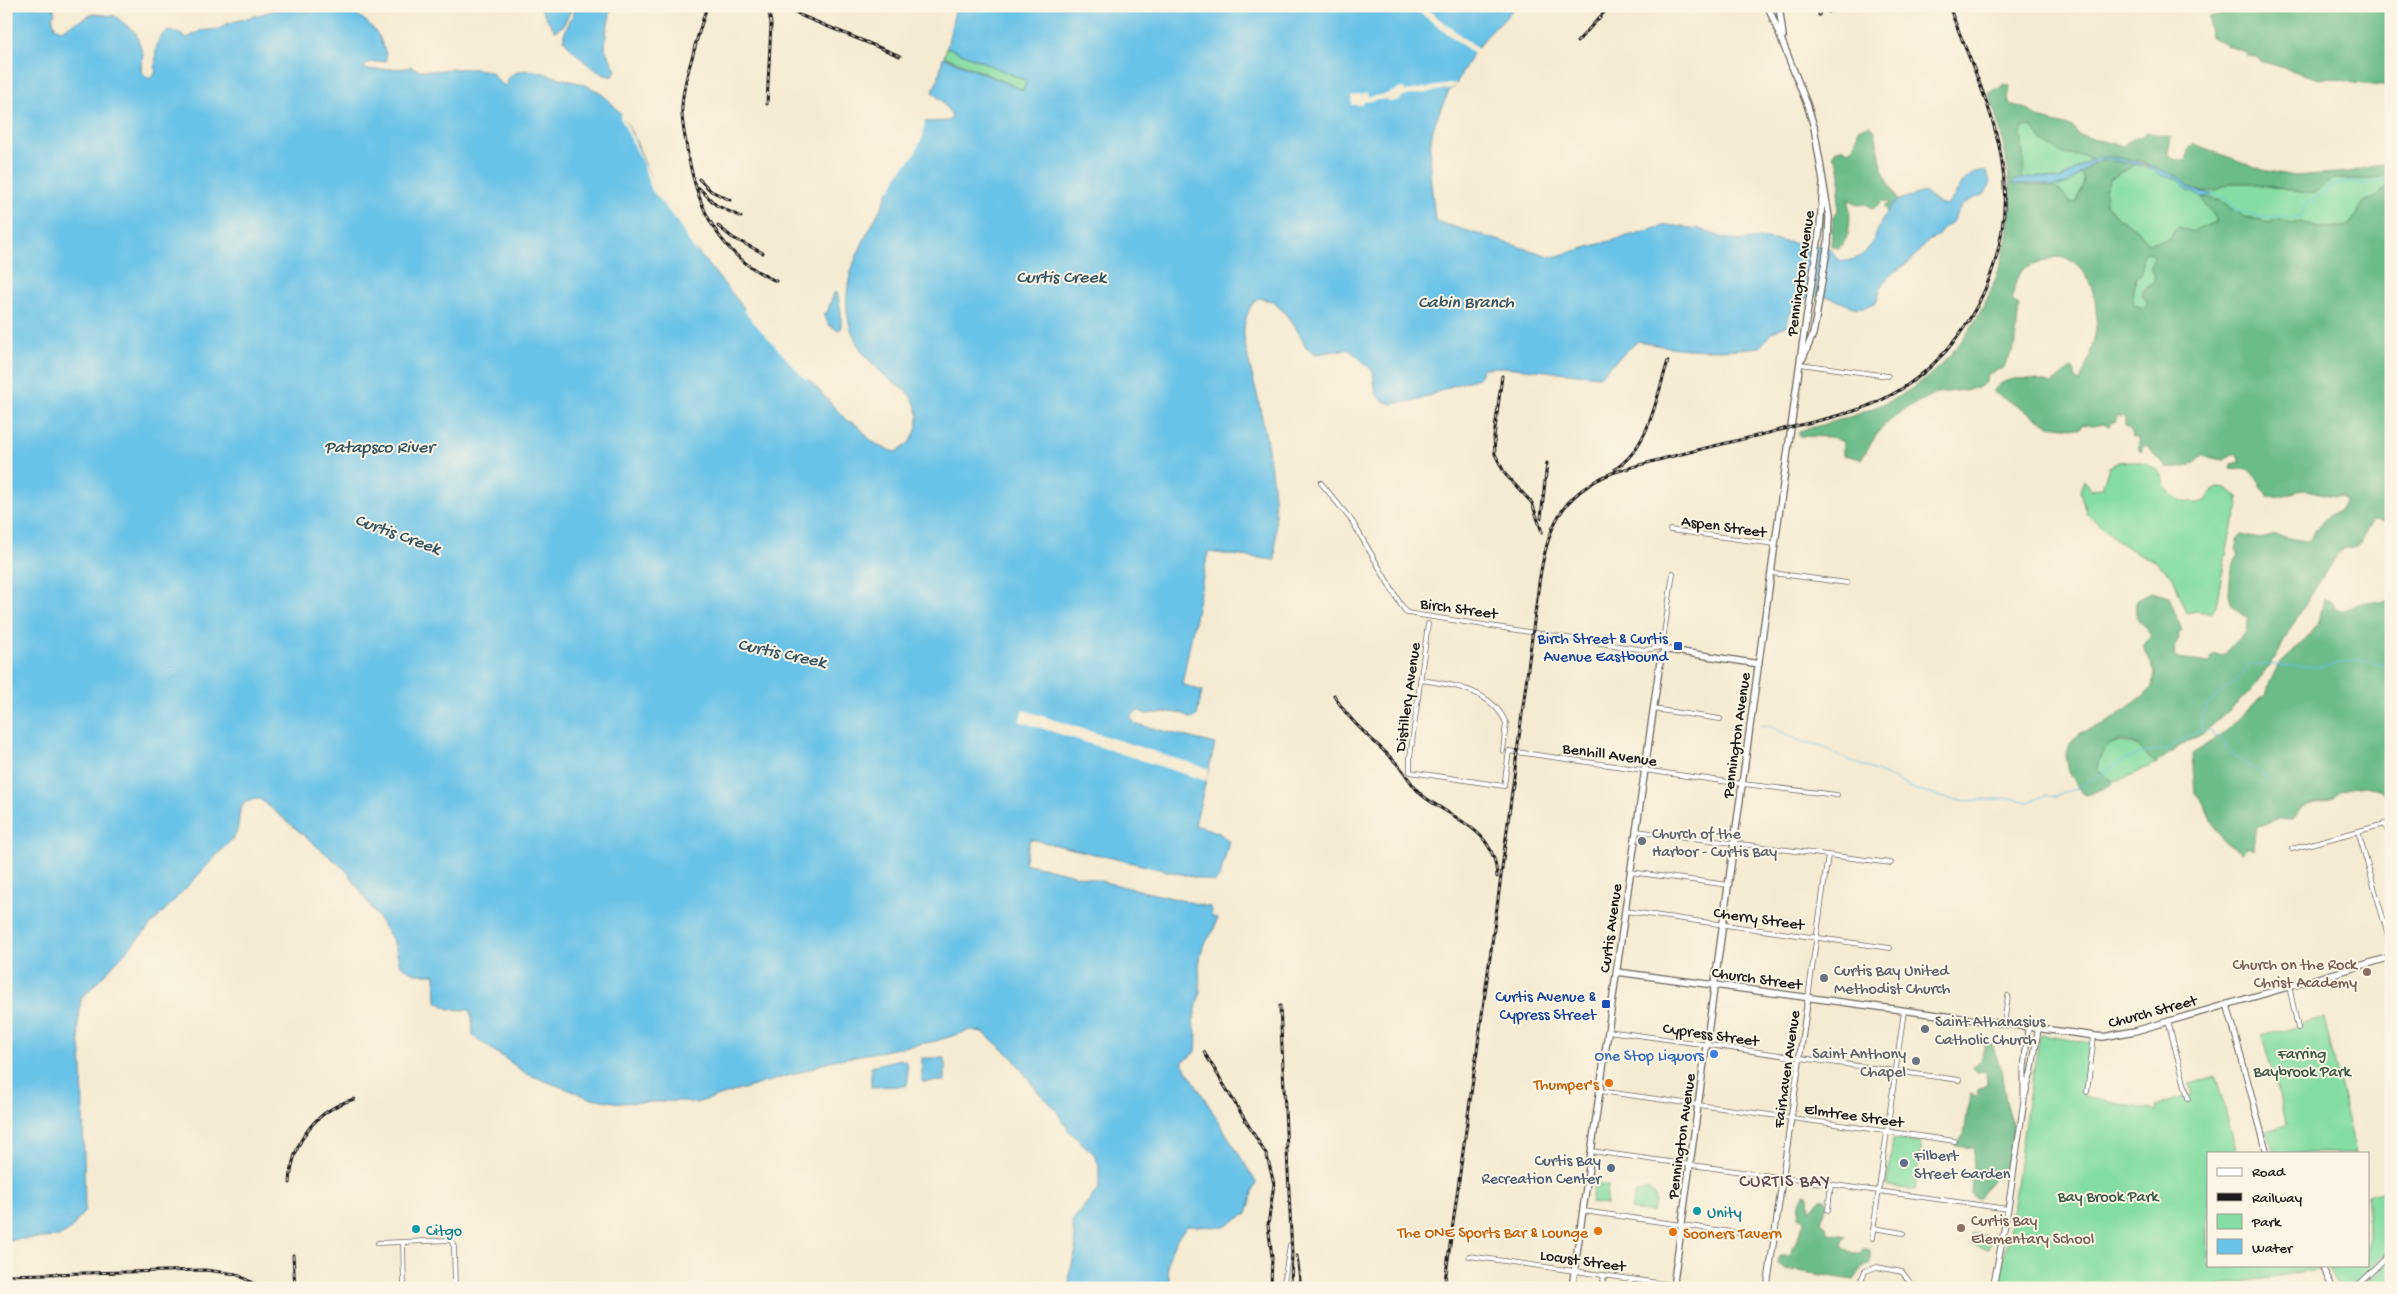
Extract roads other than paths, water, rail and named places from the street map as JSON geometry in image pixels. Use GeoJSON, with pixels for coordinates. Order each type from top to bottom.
{"type":"FeatureCollection","features":[{"type":"Feature","properties":{"kind":"main road","name":"Pennington Avenue"},"geometry":{"type":"LineString","coordinates":[[1767,6],[1783,40],[1814,127],[1829,217],[1828,243],[1819,304],[1813,334],[1800,364]]}},
{"type":"Feature","properties":{"kind":"main road","name":"Pennington Avenue"},"geometry":{"type":"LineString","coordinates":[[1779,6],[1783,40]]}},
{"type":"Feature","properties":{"kind":"main road","name":"Pennington Avenue"},"geometry":{"type":"LineString","coordinates":[[1673,1286],[1810,302],[1823,185]]}},
{"type":"Feature","properties":{"kind":"main road","name":"Birch Street"},"geometry":{"type":"LineString","coordinates":[[1662,649],[1759,664]]}},
{"type":"Feature","properties":{"kind":"main road","name":"Curtis Avenue"},"geometry":{"type":"LineString","coordinates":[[1572,1288],[1662,649]]}},
{"type":"Feature","properties":{"kind":"main road"},"geometry":{"type":"LineString","coordinates":[[1743,661],[1753,665],[1755,668],[1749,737]]}},
{"type":"Feature","properties":{"kind":"main road","name":"Church Street"},"geometry":{"type":"LineString","coordinates":[[1617,972],[2094,1037],[2116,1036],[2391,957]]}},
{"type":"Feature","properties":{"kind":"street"},"geometry":{"type":"LineString","coordinates":[[1800,364],[1888,376]]}},
{"type":"Feature","properties":{"kind":"street","name":"Birch Street"},"geometry":{"type":"LineString","coordinates":[[1321,483],[1352,521],[1407,613],[1645,650],[1662,649]]}},
{"type":"Feature","properties":{"kind":"street","name":"Aspen Street"},"geometry":{"type":"LineString","coordinates":[[1670,530],[1776,544]]}},
{"type":"Feature","properties":{"kind":"street","name":"Curtis Avenue"},"geometry":{"type":"LineString","coordinates":[[1662,649],[1673,573]]}},
{"type":"Feature","properties":{"kind":"street"},"geometry":{"type":"LineString","coordinates":[[1772,573],[1847,583]]}},
{"type":"Feature","properties":{"kind":"street","name":"Distillery Avenue"},"geometry":{"type":"LineString","coordinates":[[1410,772],[1410,757],[1428,624]]}},
{"type":"Feature","properties":{"kind":"street"},"geometry":{"type":"LineString","coordinates":[[1420,680],[1456,686],[1484,698],[1495,708],[1506,724],[1502,751]]}},
{"type":"Feature","properties":{"kind":"street"},"geometry":{"type":"LineString","coordinates":[[1653,709],[1720,719]]}},
{"type":"Feature","properties":{"kind":"street","name":"Benhill Avenue"},"geometry":{"type":"LineString","coordinates":[[1410,772],[1504,786],[1509,751],[1742,784],[1837,795]]}},
{"type":"Feature","properties":{"kind":"street"},"geometry":{"type":"LineString","coordinates":[[2292,850],[2386,824],[2391,840]]}},
{"type":"Feature","properties":{"kind":"street"},"geometry":{"type":"LineString","coordinates":[[1636,831],[1891,863]]}},
{"type":"Feature","properties":{"kind":"street"},"geometry":{"type":"LineString","coordinates":[[2358,831],[2391,946]]}},
{"type":"Feature","properties":{"kind":"street","name":"Fairhaven Avenue"},"geometry":{"type":"LineString","coordinates":[[1768,1288],[1828,855]]}},
{"type":"Feature","properties":{"kind":"street"},"geometry":{"type":"LineString","coordinates":[[1630,872],[1729,885]]}},
{"type":"Feature","properties":{"kind":"street","name":"Cherry Street"},"geometry":{"type":"LineString","coordinates":[[1625,911],[1890,948]]}},
{"type":"Feature","properties":{"kind":"street"},"geometry":{"type":"LineString","coordinates":[[2289,986],[2298,1028]]}},
{"type":"Feature","properties":{"kind":"street"},"geometry":{"type":"LineString","coordinates":[[2004,1025],[2008,996]]}},
{"type":"Feature","properties":{"kind":"street"},"geometry":{"type":"LineString","coordinates":[[2228,1004],[2268,1152]]}},
{"type":"Feature","properties":{"kind":"street"},"geometry":{"type":"LineString","coordinates":[[1872,1238],[1904,1011]]}},
{"type":"Feature","properties":{"kind":"street"},"geometry":{"type":"LineString","coordinates":[[2168,1021],[2188,1098]]}},
{"type":"Feature","properties":{"kind":"street"},"geometry":{"type":"LineString","coordinates":[[2024,1101],[2024,1069],[2028,1028]]}},
{"type":"Feature","properties":{"kind":"street"},"geometry":{"type":"LineString","coordinates":[[1993,1288],[2008,1209],[2024,1101],[2032,1069],[2038,1030]]}},
{"type":"Feature","properties":{"kind":"street","name":"Cypress Street"},"geometry":{"type":"LineString","coordinates":[[1608,1031],[1959,1080]]}},
{"type":"Feature","properties":{"kind":"street"},"geometry":{"type":"LineString","coordinates":[[2087,1092],[2094,1037]]}},
{"type":"Feature","properties":{"kind":"street","name":"Elmtree Street"},"geometry":{"type":"LineString","coordinates":[[1600,1091],[1955,1141]]}},
{"type":"Feature","properties":{"kind":"street"},"geometry":{"type":"LineString","coordinates":[[1592,1151],[2008,1209]]}},
{"type":"Feature","properties":{"kind":"street"},"geometry":{"type":"LineString","coordinates":[[1828,1210],[1831,1184]]}},
{"type":"Feature","properties":{"kind":"street"},"geometry":{"type":"LineString","coordinates":[[1583,1211],[1774,1238]]}},
{"type":"Feature","properties":{"kind":"street"},"geometry":{"type":"LineString","coordinates":[[1873,1228],[1903,1232]]}},
{"type":"Feature","properties":{"kind":"street"},"geometry":{"type":"LineString","coordinates":[[378,1243],[451,1240],[454,1247],[455,1288]]}},
{"type":"Feature","properties":{"kind":"street"},"geometry":{"type":"LineString","coordinates":[[403,1242],[404,1288]]}},
{"type":"Feature","properties":{"kind":"street"},"geometry":{"type":"LineString","coordinates":[[1283,1288],[1290,1245]]}},
{"type":"Feature","properties":{"kind":"street"},"geometry":{"type":"LineString","coordinates":[[2355,1288],[2391,1253]]}},
{"type":"Feature","properties":{"kind":"street","name":"Locust Street"},"geometry":{"type":"LineString","coordinates":[[1470,1256],[1694,1288]]}},
{"type":"Feature","properties":{"kind":"street"},"geometry":{"type":"LineString","coordinates":[[2322,1266],[2333,1288]]}},
{"type":"Feature","properties":{"kind":"street"},"geometry":{"type":"LineString","coordinates":[[1858,1285],[1865,1271],[1873,1267],[1881,1267],[1902,1272],[1908,1281],[1909,1288]]}},
{"type":"Feature","properties":{"kind":"street"},"geometry":{"type":"LineString","coordinates":[[1602,1288],[1604,1275]]}},
{"type":"Feature","properties":{"kind":"street"},"geometry":{"type":"LineString","coordinates":[[1629,1288],[1630,1279]]}},
{"type":"Feature","properties":{"kind":"water","name":"Patapsco River"},"geometry":{"type":"Polygon","coordinates":[[[6,6],[53,6],[55,13],[52,17],[55,27],[61,30],[93,14],[115,16],[136,33],[143,54],[141,71],[149,79],[155,74],[158,41],[166,32],[177,32],[187,38],[200,31],[219,29],[226,24],[276,10],[290,9],[312,12],[327,6],[347,6],[369,24],[379,36],[386,54],[386,61],[367,63],[364,68],[368,70],[409,68],[410,66],[426,70],[482,70],[492,73],[505,86],[508,83],[507,79],[512,75],[529,70],[590,87],[604,96],[625,121],[640,151],[657,197],[667,207],[696,250],[754,320],[847,421],[857,426],[877,444],[896,452],[903,448],[913,436],[918,421],[918,413],[912,398],[884,375],[858,345],[848,317],[848,287],[851,273],[861,245],[884,203],[892,181],[916,147],[923,122],[949,121],[952,116],[942,101],[932,92],[938,80],[943,57],[1023,90],[1027,81],[947,47],[956,6],[1515,6],[1476,49],[1454,88],[1450,89],[1436,120],[1430,150],[1435,221],[1553,257],[1667,225],[1699,229],[1739,241],[1759,238],[1829,248],[1838,259],[1846,261],[1859,257],[1866,252],[1883,218],[1894,203],[1923,192],[1939,204],[1946,206],[1962,183],[1972,174],[1987,172],[1990,182],[1985,194],[1965,203],[1958,210],[1954,221],[1942,229],[1938,236],[1927,242],[1909,262],[1888,277],[1880,289],[1876,303],[1856,307],[1821,295],[1806,298],[1791,310],[1787,325],[1771,333],[1760,347],[1730,350],[1699,350],[1668,347],[1638,341],[1599,376],[1504,367],[1483,368],[1479,378],[1454,385],[1419,400],[1392,404],[1383,401],[1376,394],[1373,371],[1349,349],[1316,354],[1306,347],[1296,328],[1284,312],[1272,301],[1258,298],[1252,305],[1245,320],[1244,335],[1264,427],[1270,465],[1276,541],[1275,560],[1208,552],[1182,684],[1202,691],[1197,716],[1191,719],[1184,714],[1170,712],[1146,714],[1138,710],[1130,717],[1136,724],[1215,744],[1195,825],[1218,832],[1229,841],[1220,877],[1215,882],[1030,839],[1024,863],[1210,907],[1212,917],[1217,918],[1214,930],[1203,946],[1199,965],[1200,993],[1193,1022],[1197,1035],[1196,1052],[1182,1062],[1256,1182],[1247,1214],[1222,1227],[1188,1226],[1180,1235],[1168,1261],[1168,1275],[1174,1288],[1070,1288],[1069,1274],[1076,1250],[1072,1221],[1099,1188],[1099,1165],[1095,1155],[1069,1131],[1054,1107],[1039,1093],[1012,1057],[983,1032],[971,1030],[936,1041],[829,1061],[804,1071],[696,1103],[683,1101],[620,1103],[590,1098],[527,1074],[473,1036],[472,1017],[469,1010],[449,1009],[436,1001],[435,974],[416,974],[400,965],[394,942],[347,871],[260,799],[245,803],[240,812],[235,836],[81,999],[78,1027],[82,1065],[85,1210],[71,1229],[59,1237],[6,1240],[6,6]]]}},
{"type":"Feature","properties":{"kind":"water"},"geometry":{"type":"Polygon","coordinates":[[[539,6],[573,6],[563,26],[555,31],[539,6]]]}},
{"type":"Feature","properties":{"kind":"water"},"geometry":{"type":"Polygon","coordinates":[[[577,6],[612,6],[606,33],[605,49],[616,70],[613,76],[601,73],[593,68],[579,57],[564,40],[564,34],[577,6]]]}},
{"type":"Feature","properties":{"kind":"water"},"geometry":{"type":"Polygon","coordinates":[[[2096,157],[2119,158],[2147,165],[2180,178],[2194,190],[2212,194],[2211,196],[2202,197],[2188,190],[2178,180],[2161,175],[2146,166],[2103,159],[2092,163],[2069,183],[2053,187],[2044,184],[2013,184],[2015,180],[2040,177],[2060,180],[2096,157]]]}},
{"type":"Feature","properties":{"kind":"water"},"geometry":{"type":"Polygon","coordinates":[[[837,292],[841,312],[841,329],[837,330],[828,324],[824,313],[827,313],[834,293],[837,292]]]}},
{"type":"Feature","properties":{"kind":"water"},"geometry":{"type":"Polygon","coordinates":[[[922,1058],[945,1058],[945,1081],[922,1082],[922,1058]]]}},
{"type":"Feature","properties":{"kind":"water"},"geometry":{"type":"Polygon","coordinates":[[[900,1059],[907,1062],[908,1081],[906,1086],[871,1087],[871,1066],[900,1059]]]}},
{"type":"Feature","properties":{"kind":"waterway","name":"Cabin Branch"},"geometry":{"type":"LineString","coordinates":[[2211,194],[2225,198],[2236,209],[2260,218],[2283,216],[2292,219],[2302,215],[2305,205],[2334,185],[2351,181],[2366,184],[2391,178]]}},
{"type":"Feature","properties":{"kind":"waterway"},"geometry":{"type":"LineString","coordinates":[[2200,730],[2201,720],[2208,705],[2241,676],[2251,664],[2318,667],[2359,660],[2391,667]]}},
{"type":"Feature","properties":{"kind":"waterway"},"geometry":{"type":"LineString","coordinates":[[1760,725],[1769,726],[1802,742],[1820,745],[1846,759],[1916,790],[1948,799],[1968,801],[2011,798],[2028,802],[2047,795],[2057,796],[2076,788],[2129,758],[2149,751],[2165,750],[2201,730],[2212,731],[2214,736],[2222,740],[2234,756],[2261,773],[2271,782]]}},
{"type":"Feature","properties":{"kind":"railway"},"geometry":{"type":"LineString","coordinates":[[694,49],[707,6]]}},
{"type":"Feature","properties":{"kind":"railway"},"geometry":{"type":"LineString","coordinates":[[767,104],[771,24],[768,6]]}},
{"type":"Feature","properties":{"kind":"railway"},"geometry":{"type":"LineString","coordinates":[[786,6],[802,16],[900,56]]}},
{"type":"Feature","properties":{"kind":"railway"},"geometry":{"type":"LineString","coordinates":[[1577,42],[1610,6]]}},
{"type":"Feature","properties":{"kind":"railway"},"geometry":{"type":"LineString","coordinates":[[1819,15],[1822,6]]}},
{"type":"Feature","properties":{"kind":"railway"},"geometry":{"type":"LineString","coordinates":[[1829,12],[1831,6]]}},
{"type":"Feature","properties":{"kind":"railway"},"geometry":{"type":"LineString","coordinates":[[1444,1288],[1497,907],[1539,583],[1546,546],[1552,530],[1568,503],[1579,492],[1612,473],[1858,410],[1903,388],[1933,365],[1958,336],[1978,304],[1993,269],[2002,232],[2004,194],[2001,156],[1992,118],[1949,6]]}},
{"type":"Feature","properties":{"kind":"railway"},"geometry":{"type":"LineString","coordinates":[[696,44],[685,83],[682,112],[691,171],[697,191],[714,228],[725,244],[756,271],[776,281]]}},
{"type":"Feature","properties":{"kind":"railway"},"geometry":{"type":"LineString","coordinates":[[699,179],[711,191],[730,200]]}},
{"type":"Feature","properties":{"kind":"railway"},"geometry":{"type":"LineString","coordinates":[[699,188],[716,205],[741,217]]}},
{"type":"Feature","properties":{"kind":"railway"},"geometry":{"type":"LineString","coordinates":[[718,226],[733,238],[763,253]]}},
{"type":"Feature","properties":{"kind":"railway"},"geometry":{"type":"LineString","coordinates":[[1615,469],[1627,459],[1644,434],[1668,361]]}},
{"type":"Feature","properties":{"kind":"railway"},"geometry":{"type":"LineString","coordinates":[[1502,376],[1494,437],[1495,454],[1505,474],[1532,503],[1542,532]]}},
{"type":"Feature","properties":{"kind":"railway"},"geometry":{"type":"LineString","coordinates":[[1541,518],[1547,463]]}},
{"type":"Feature","properties":{"kind":"railway"},"geometry":{"type":"LineString","coordinates":[[1334,695],[1348,715],[1399,766],[1419,793],[1460,819],[1481,836],[1495,860],[1497,877]]}},
{"type":"Feature","properties":{"kind":"railway"},"geometry":{"type":"LineString","coordinates":[[1280,1006],[1292,1254],[1291,1288]]}},
{"type":"Feature","properties":{"kind":"railway"},"geometry":{"type":"LineString","coordinates":[[1204,1052],[1267,1156],[1274,1184],[1268,1225],[1272,1257],[1271,1288]]}},
{"type":"Feature","properties":{"kind":"railway"},"geometry":{"type":"LineString","coordinates":[[290,1183],[295,1154],[308,1130],[327,1111],[354,1099]]}},
{"type":"Feature","properties":{"kind":"railway"},"geometry":{"type":"LineString","coordinates":[[293,1255],[295,1288]]}},
{"type":"Feature","properties":{"kind":"railway"},"geometry":{"type":"LineString","coordinates":[[1297,1256],[1301,1288]]}},
{"type":"Feature","properties":{"kind":"railway"},"geometry":{"type":"LineString","coordinates":[[6,1275],[205,1270],[236,1274],[262,1288]]}},
{"type":"Feature","properties":{"kind":"place","name":"Birch Street & Curtis Avenue Eastbound"},"geometry":{"type":"Point","coordinates":[1678,646]}},
{"type":"Feature","properties":{"kind":"place","name":"Church of the Harbor - Curtis Bay"},"geometry":{"type":"Point","coordinates":[1642,841]}},
{"type":"Feature","properties":{"kind":"place","name":"Church on the Rock Christ Academy"},"geometry":{"type":"Point","coordinates":[2367,972]}},
{"type":"Feature","properties":{"kind":"place","name":"Curtis Bay United Methodist Church"},"geometry":{"type":"Point","coordinates":[1824,978]}},
{"type":"Feature","properties":{"kind":"place","name":"Curtis Avenue & Cypress Street"},"geometry":{"type":"Point","coordinates":[1606,1004]}},
{"type":"Feature","properties":{"kind":"place","name":"Saint Athanasius Catholic Church"},"geometry":{"type":"Point","coordinates":[1925,1029]}},
{"type":"Feature","properties":{"kind":"place","name":"One Stop Liquors"},"geometry":{"type":"Point","coordinates":[1714,1054]}},
{"type":"Feature","properties":{"kind":"place","name":"Saint Anthony Chapel"},"geometry":{"type":"Point","coordinates":[1916,1061]}},
{"type":"Feature","properties":{"kind":"place","name":"Thumper's"},"geometry":{"type":"Point","coordinates":[1609,1083]}},
{"type":"Feature","properties":{"kind":"place","name":"Filbert Street Garden"},"geometry":{"type":"Point","coordinates":[1904,1163]}},
{"type":"Feature","properties":{"kind":"place","name":"Curtis Bay Recreation Center"},"geometry":{"type":"Point","coordinates":[1611,1168]}},
{"type":"Feature","properties":{"kind":"place","name":"Unity"},"geometry":{"type":"Point","coordinates":[1697,1211]}},
{"type":"Feature","properties":{"kind":"place","name":"Curtis Bay Elementary School"},"geometry":{"type":"Point","coordinates":[1961,1228]}},
{"type":"Feature","properties":{"kind":"place","name":"Citgo"},"geometry":{"type":"Point","coordinates":[416,1229]}},
{"type":"Feature","properties":{"kind":"place","name":"The ONE Sports Bar & Lounge"},"geometry":{"type":"Point","coordinates":[1598,1231]}},
{"type":"Feature","properties":{"kind":"place","name":"Sooners Tavern"},"geometry":{"type":"Point","coordinates":[1673,1232]}},
{"type":"Feature","properties":{"kind":"district","name":"CURTIS BAY"},"geometry":{"type":"Point","coordinates":[1785,1180]}},
{"type":"Feature","properties":{"kind":"water label","name":"Curtis Creek"},"geometry":{"type":"Point","coordinates":[1061,276]}},
{"type":"Feature","properties":{"kind":"water label","name":"Curtis Creek"},"geometry":{"type":"Point","coordinates":[398,533]}},
{"type":"Feature","properties":{"kind":"water label","name":"Curtis Creek"},"geometry":{"type":"Point","coordinates":[782,652]}},
{"type":"Feature","properties":{"kind":"park label","name":"Farring Baybrook Park"},"geometry":{"type":"Point","coordinates":[2302,1061]}},
{"type":"Feature","properties":{"kind":"park label","name":"Bay Brook Park"},"geometry":{"type":"Point","coordinates":[2108,1195]}}]}
